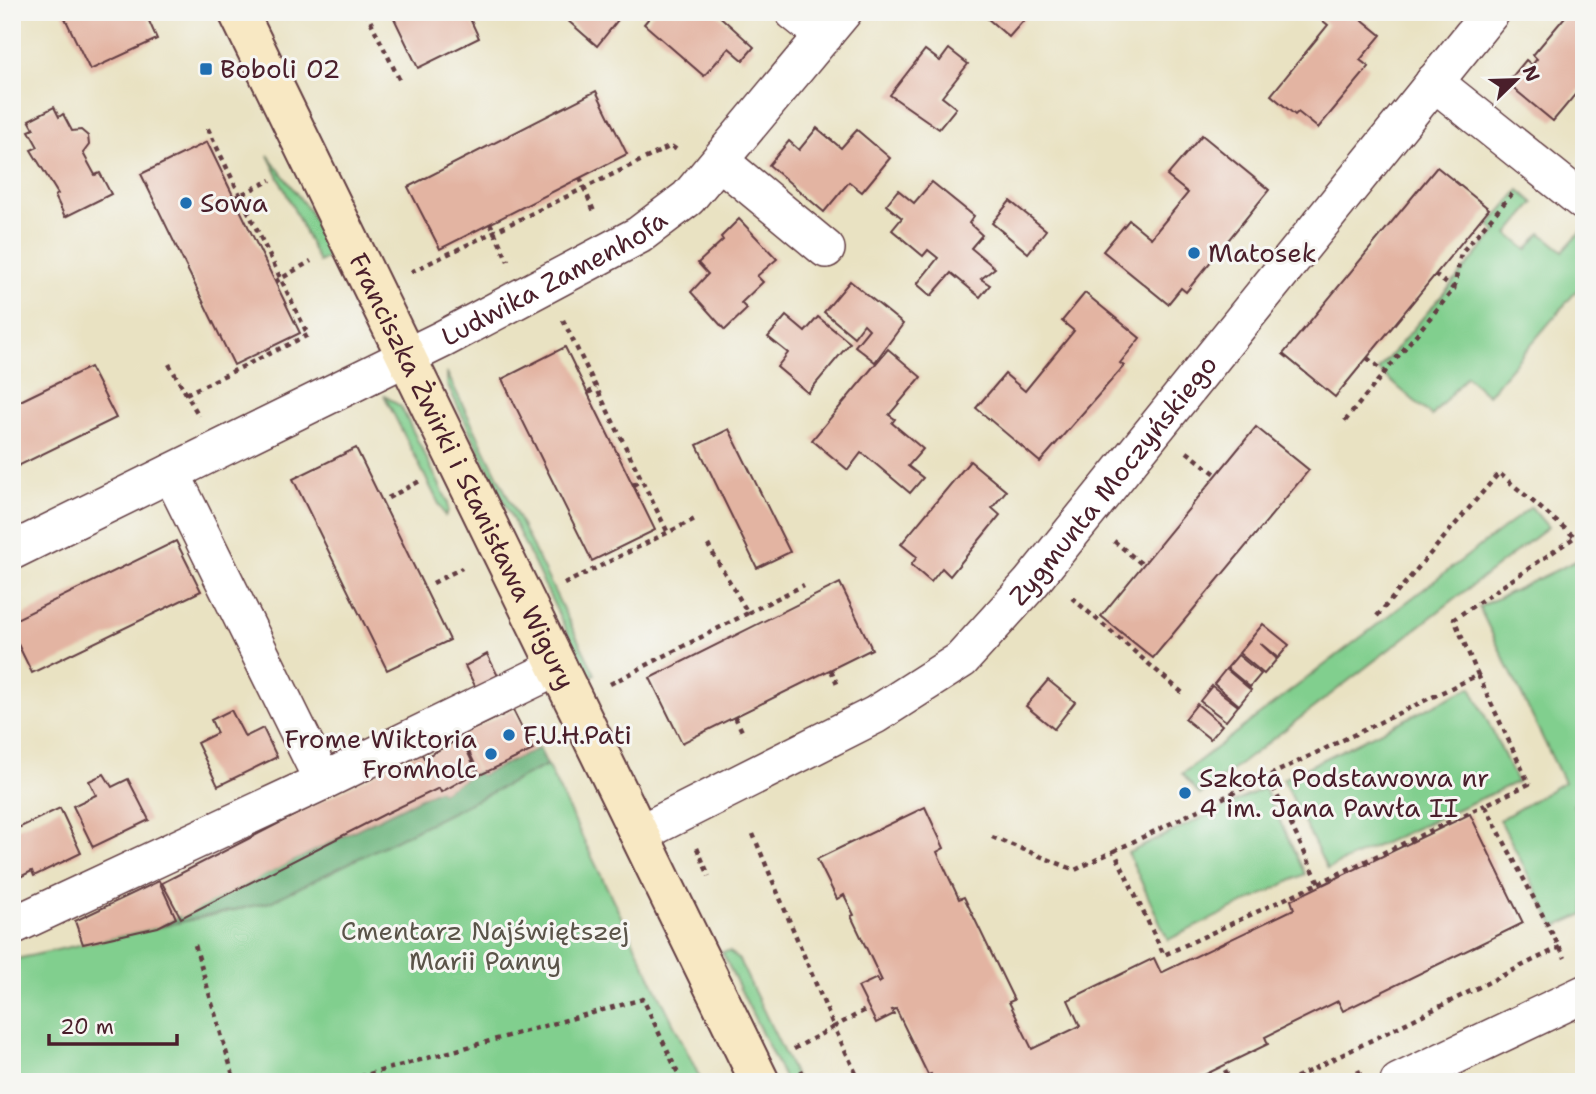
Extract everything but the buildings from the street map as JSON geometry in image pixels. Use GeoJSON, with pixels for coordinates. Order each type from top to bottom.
{"type":"FeatureCollection","features":[{"type":"Feature","properties":{"kind":"street","name":"Franciszka Żwirki i Stanisława Wigury"},"geometry":{"type":"LineString","coordinates":[[239,12],[760,1082]]}},
{"type":"Feature","properties":{"kind":"street"},"geometry":{"type":"LineString","coordinates":[[794,12],[834,24]]}},
{"type":"Feature","properties":{"kind":"street","name":"Zygmunta Moczyńskiego"},"geometry":{"type":"LineString","coordinates":[[639,834],[875,715],[961,660],[1031,584],[1491,12]]}},
{"type":"Feature","properties":{"kind":"street","name":"Ludwika Zamenhofa"},"geometry":{"type":"LineString","coordinates":[[12,551],[405,356],[639,234],[668,215],[714,170],[834,24]]}},
{"type":"Feature","properties":{"kind":"street"},"geometry":{"type":"LineString","coordinates":[[1434,82],[1584,202]]}},
{"type":"Feature","properties":{"kind":"street"},"geometry":{"type":"LineString","coordinates":[[714,170],[826,248]]}},
{"type":"Feature","properties":{"kind":"street"},"geometry":{"type":"LineString","coordinates":[[171,473],[323,781]]}},
{"type":"Feature","properties":{"kind":"street"},"geometry":{"type":"LineString","coordinates":[[12,926],[323,781],[558,667]]}},
{"type":"Feature","properties":{"kind":"street"},"geometry":{"type":"LineString","coordinates":[[1399,1082],[1584,995]]}},
{"type":"Feature","properties":{"kind":"path"},"geometry":{"type":"LineString","coordinates":[[366,12],[401,83]]}},
{"type":"Feature","properties":{"kind":"path"},"geometry":{"type":"LineString","coordinates":[[186,394],[308,335],[237,197],[206,127]]}},
{"type":"Feature","properties":{"kind":"path"},"geometry":{"type":"LineString","coordinates":[[410,272],[671,146],[714,170]]}},
{"type":"Feature","properties":{"kind":"path"},"geometry":{"type":"LineString","coordinates":[[237,197],[271,180]]}},
{"type":"Feature","properties":{"kind":"path"},"geometry":{"type":"LineString","coordinates":[[1345,421],[1454,289],[1461,253],[1515,191]]}},
{"type":"Feature","properties":{"kind":"path"},"geometry":{"type":"LineString","coordinates":[[278,280],[311,261]]}},
{"type":"Feature","properties":{"kind":"path"},"geometry":{"type":"LineString","coordinates":[[1435,275],[1454,289]]}},
{"type":"Feature","properties":{"kind":"path"},"geometry":{"type":"LineString","coordinates":[[557,308],[667,533]]}},
{"type":"Feature","properties":{"kind":"path"},"geometry":{"type":"LineString","coordinates":[[1367,358],[1384,372]]}},
{"type":"Feature","properties":{"kind":"path"},"geometry":{"type":"LineString","coordinates":[[169,364],[201,419],[213,453]]}},
{"type":"Feature","properties":{"kind":"path"},"geometry":{"type":"LineString","coordinates":[[588,393],[597,388]]}},
{"type":"Feature","properties":{"kind":"path"},"geometry":{"type":"LineString","coordinates":[[1185,450],[1217,475]]}},
{"type":"Feature","properties":{"kind":"path"},"geometry":{"type":"LineString","coordinates":[[1114,851],[1164,955],[1529,784],[1454,619],[1574,537],[1499,473],[1377,616]]}},
{"type":"Feature","properties":{"kind":"path"},"geometry":{"type":"LineString","coordinates":[[633,485],[642,480]]}},
{"type":"Feature","properties":{"kind":"path"},"geometry":{"type":"LineString","coordinates":[[388,498],[419,481]]}},
{"type":"Feature","properties":{"kind":"path"},"geometry":{"type":"LineString","coordinates":[[562,585],[695,519]]}},
{"type":"Feature","properties":{"kind":"path"},"geometry":{"type":"LineString","coordinates":[[1110,538],[1143,565]]}},
{"type":"Feature","properties":{"kind":"path"},"geometry":{"type":"LineString","coordinates":[[708,545],[748,612]]}},
{"type":"Feature","properties":{"kind":"path"},"geometry":{"type":"LineString","coordinates":[[433,583],[462,568]]}},
{"type":"Feature","properties":{"kind":"path"},"geometry":{"type":"LineString","coordinates":[[610,684],[804,585]]}},
{"type":"Feature","properties":{"kind":"path"},"geometry":{"type":"LineString","coordinates":[[1064,592],[1185,695]]}},
{"type":"Feature","properties":{"kind":"path"},"geometry":{"type":"LineString","coordinates":[[992,837],[1075,870],[1478,675]]}},
{"type":"Feature","properties":{"kind":"path"},"geometry":{"type":"LineString","coordinates":[[1268,776],[1319,883]]}},
{"type":"Feature","properties":{"kind":"path"},"geometry":{"type":"LineString","coordinates":[[1485,805],[1566,959]]}},
{"type":"Feature","properties":{"kind":"path"},"geometry":{"type":"LineString","coordinates":[[753,834],[860,1082]]}},
{"type":"Feature","properties":{"kind":"path"},"geometry":{"type":"LineString","coordinates":[[195,945],[235,1082]]}},
{"type":"Feature","properties":{"kind":"path"},"geometry":{"type":"LineString","coordinates":[[1287,1082],[1560,947]]}},
{"type":"Feature","properties":{"kind":"path"},"geometry":{"type":"LineString","coordinates":[[340,1082],[643,999],[682,1082]]}},
{"type":"Feature","properties":{"kind":"path"},"geometry":{"type":"LineString","coordinates":[[792,1050],[869,1008]]}},
{"type":"Feature","properties":{"kind":"path"},"geometry":{"type":"LineString","coordinates":[[1225,1070],[1231,1082]]}},
{"type":"Feature","properties":{"kind":"path"},"geometry":{"type":"LineString","coordinates":[[1339,1082],[1364,1070]]}},
{"type":"Feature","properties":{"kind":"green space"},"geometry":{"type":"Polygon","coordinates":[[[268,155],[310,212],[331,255],[319,262],[268,155]]]}},
{"type":"Feature","properties":{"kind":"green space"},"geometry":{"type":"Polygon","coordinates":[[[1519,190],[1534,203],[1508,234],[1527,250],[1541,233],[1563,251],[1580,232],[1584,235],[1584,282],[1488,395],[1466,376],[1432,416],[1378,370],[1496,232],[1489,225],[1519,190]]]}},
{"type":"Feature","properties":{"kind":"green space"},"geometry":{"type":"Polygon","coordinates":[[[447,373],[595,674],[589,677],[447,384],[447,373]]]}},
{"type":"Feature","properties":{"kind":"green space"},"geometry":{"type":"Polygon","coordinates":[[[384,395],[401,407],[448,502],[445,516],[384,395]]]}},
{"type":"Feature","properties":{"kind":"green space"},"geometry":{"type":"Polygon","coordinates":[[[1531,507],[1548,527],[1200,795],[1182,774],[1531,507]]]}},
{"type":"Feature","properties":{"kind":"green space"},"geometry":{"type":"Polygon","coordinates":[[[1584,557],[1584,824],[1573,804],[1584,829],[1584,914],[1555,927],[1500,820],[1564,782],[1479,607],[1584,557]]]}},
{"type":"Feature","properties":{"kind":"green space"},"geometry":{"type":"Polygon","coordinates":[[[1471,687],[1517,782],[1327,869],[1283,779],[1471,687]]]}},
{"type":"Feature","properties":{"kind":"green space"},"geometry":{"type":"Polygon","coordinates":[[[539,748],[547,765],[270,902],[158,927],[439,789],[441,792],[477,772],[481,775],[539,748]]]}},
{"type":"Feature","properties":{"kind":"green space","name":"Cmentarz Najświętszej Marii Panny"},"geometry":{"type":"Polygon","coordinates":[[[547,765],[702,1082],[12,1082],[12,960],[270,902],[547,765]]]}},
{"type":"Feature","properties":{"kind":"green space"},"geometry":{"type":"Polygon","coordinates":[[[1264,788],[1305,874],[1168,940],[1128,853],[1264,788]]]}},
{"type":"Feature","properties":{"kind":"green space"},"geometry":{"type":"Polygon","coordinates":[[[729,951],[739,960],[798,1082],[786,1082],[722,952],[729,951]]]}},
{"type":"Feature","properties":{"kind":"place","name":"Boboli 02"},"geometry":{"type":"Point","coordinates":[206,69]}},
{"type":"Feature","properties":{"kind":"place","name":"Sowa"},"geometry":{"type":"Point","coordinates":[186,203]}},
{"type":"Feature","properties":{"kind":"place","name":"Matosek"},"geometry":{"type":"Point","coordinates":[1194,253]}},
{"type":"Feature","properties":{"kind":"place","name":"F.U.H.Pati"},"geometry":{"type":"Point","coordinates":[509,735]}},
{"type":"Feature","properties":{"kind":"place","name":"Frome Wiktoria Fromholc"},"geometry":{"type":"Point","coordinates":[491,754]}},
{"type":"Feature","properties":{"kind":"place","name":"Szkoła Podstawowa nr 4 im. Jana Pawła II"},"geometry":{"type":"Point","coordinates":[1185,793]}}]}
